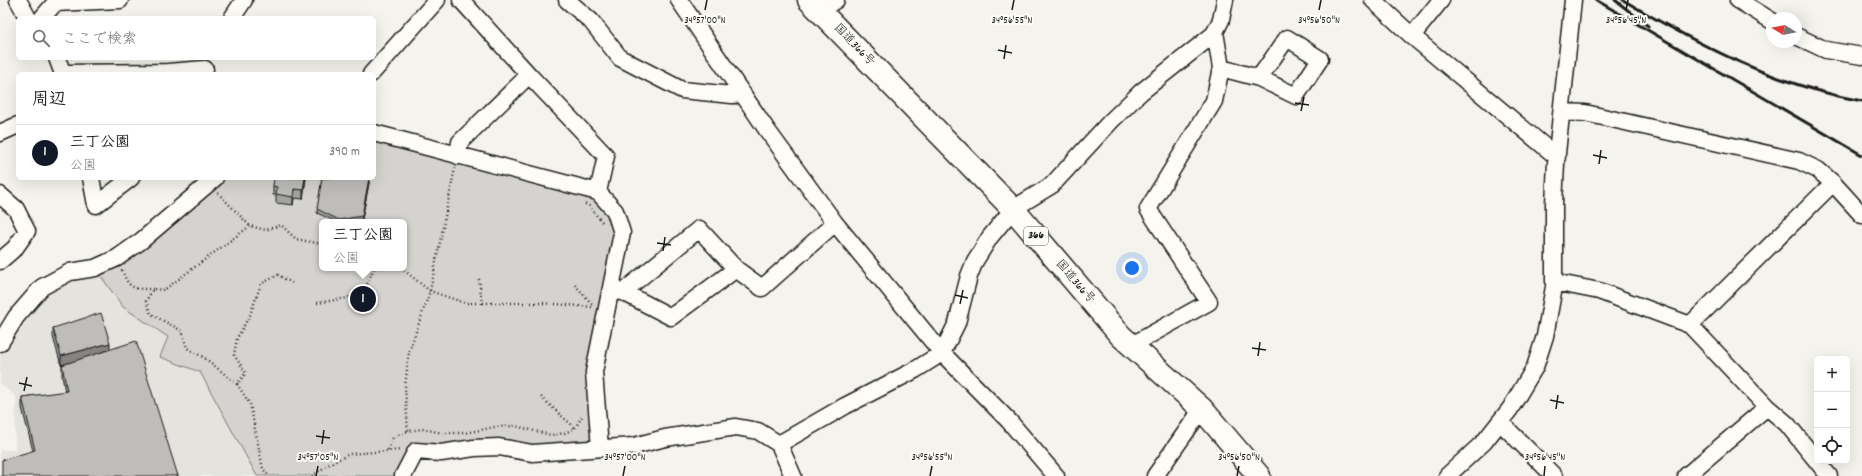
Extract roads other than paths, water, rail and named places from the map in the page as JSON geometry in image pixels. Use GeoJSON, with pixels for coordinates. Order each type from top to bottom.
{"type":"FeatureCollection","features":[{"type":"Feature","properties":{"kind":"highway","name":"国道366号"},"geometry":{"type":"LineString","coordinates":[[822,3],[1013,209],[1121,336],[1202,409],[1259,476]]}},
{"type":"Feature","properties":{"kind":"street"},"geometry":{"type":"LineString","coordinates":[[18,0],[27,16]]}},
{"type":"Feature","properties":{"kind":"street"},"geometry":{"type":"LineString","coordinates":[[44,16],[55,3],[120,0]]}},
{"type":"Feature","properties":{"kind":"street"},"geometry":{"type":"LineString","coordinates":[[233,16],[244,0]]}},
{"type":"Feature","properties":{"kind":"street"},"geometry":{"type":"LineString","coordinates":[[372,72],[437,0]]}},
{"type":"Feature","properties":{"kind":"street"},"geometry":{"type":"LineString","coordinates":[[461,0],[529,75],[606,156],[598,192]]}},
{"type":"Feature","properties":{"kind":"street"},"geometry":{"type":"LineString","coordinates":[[567,0],[591,21],[620,58],[682,90],[732,96],[743,94]]}},
{"type":"Feature","properties":{"kind":"street"},"geometry":{"type":"LineString","coordinates":[[678,0],[792,166],[835,223],[942,353],[1009,421],[1056,476]]}},
{"type":"Feature","properties":{"kind":"street"},"geometry":{"type":"LineString","coordinates":[[779,444],[845,406],[915,370],[942,353],[957,324],[969,276],[975,261],[990,237],[1013,209],[1052,185],[1141,92],[1215,32],[1221,20],[1225,0]]}},
{"type":"Feature","properties":{"kind":"street"},"geometry":{"type":"LineString","coordinates":[[1373,0],[1412,36],[1557,157]]}},
{"type":"Feature","properties":{"kind":"street"},"geometry":{"type":"LineString","coordinates":[[1412,36],[1441,0]]}},
{"type":"Feature","properties":{"kind":"street"},"geometry":{"type":"LineString","coordinates":[[1447,476],[1484,442],[1510,409],[1535,367],[1545,336],[1554,282],[1554,204],[1557,157],[1563,112],[1573,0]]}},
{"type":"Feature","properties":{"kind":"street"},"geometry":{"type":"LineString","coordinates":[[1738,0],[1766,17]]}},
{"type":"Feature","properties":{"kind":"street"},"geometry":{"type":"LineString","coordinates":[[1132,345],[1209,302],[1148,209],[1214,101],[1221,68],[1215,32]]}},
{"type":"Feature","properties":{"kind":"street"},"geometry":{"type":"LineString","coordinates":[[1802,39],[1826,50],[1862,56]]}},
{"type":"Feature","properties":{"kind":"street"},"geometry":{"type":"LineString","coordinates":[[58,60],[62,72]]}},
{"type":"Feature","properties":{"kind":"street"},"geometry":{"type":"LineString","coordinates":[[186,72],[208,67]]}},
{"type":"Feature","properties":{"kind":"street"},"geometry":{"type":"LineString","coordinates":[[1221,68],[1259,78]]}},
{"type":"Feature","properties":{"kind":"street"},"geometry":{"type":"LineString","coordinates":[[456,164],[460,142],[529,75]]}},
{"type":"Feature","properties":{"kind":"street"},"geometry":{"type":"LineString","coordinates":[[1563,112],[1585,113],[1799,161],[1818,170],[1833,183],[1862,216]]}},
{"type":"Feature","properties":{"kind":"street"},"geometry":{"type":"LineString","coordinates":[[0,133],[16,126]]}},
{"type":"Feature","properties":{"kind":"street"},"geometry":{"type":"LineString","coordinates":[[376,133],[456,164],[598,192],[615,211],[622,233],[617,291],[594,372],[600,448]]}},
{"type":"Feature","properties":{"kind":"street"},"geometry":{"type":"LineString","coordinates":[[91,180],[96,205],[128,180]]}},
{"type":"Feature","properties":{"kind":"street"},"geometry":{"type":"LineString","coordinates":[[0,343],[16,317],[42,286],[70,272],[95,268],[117,258],[141,241],[212,181]]}},
{"type":"Feature","properties":{"kind":"street"},"geometry":{"type":"LineString","coordinates":[[1690,325],[1833,183]]}},
{"type":"Feature","properties":{"kind":"street"},"geometry":{"type":"LineString","coordinates":[[0,195],[16,209],[27,231],[15,248],[0,261]]}},
{"type":"Feature","properties":{"kind":"street"},"geometry":{"type":"LineString","coordinates":[[617,291],[699,230],[736,269],[762,288],[835,223]]}},
{"type":"Feature","properties":{"kind":"street"},"geometry":{"type":"LineString","coordinates":[[617,291],[671,317],[736,269]]}},
{"type":"Feature","properties":{"kind":"street"},"geometry":{"type":"LineString","coordinates":[[1554,282],[1599,291],[1690,325],[1786,424],[1829,476]]}},
{"type":"Feature","properties":{"kind":"street"},"geometry":{"type":"LineString","coordinates":[[1686,476],[1768,407]]}},
{"type":"Feature","properties":{"kind":"street"},"geometry":{"type":"LineString","coordinates":[[1155,476],[1202,409]]}},
{"type":"Feature","properties":{"kind":"street"},"geometry":{"type":"LineString","coordinates":[[1500,422],[1554,476]]}},
{"type":"Feature","properties":{"kind":"street"},"geometry":{"type":"LineString","coordinates":[[403,476],[416,451],[441,453],[474,448],[499,447],[532,453],[634,446],[665,438],[736,426],[758,431],[779,444],[793,476]]}},
{"type":"Feature","properties":{"kind":"railway"},"geometry":{"type":"LineString","coordinates":[[1596,0],[1862,155]]}},
{"type":"Feature","properties":{"kind":"railway"},"geometry":{"type":"LineString","coordinates":[[1615,0],[1648,26]]}},
{"type":"Feature","properties":{"kind":"railway"},"geometry":{"type":"LineString","coordinates":[[1623,0],[1708,47],[1768,74],[1830,94],[1862,101]]}},
{"type":"Feature","properties":{"kind":"place","name":"三丁公園"},"geometry":{"type":"Point","coordinates":[363,299]}}]}
